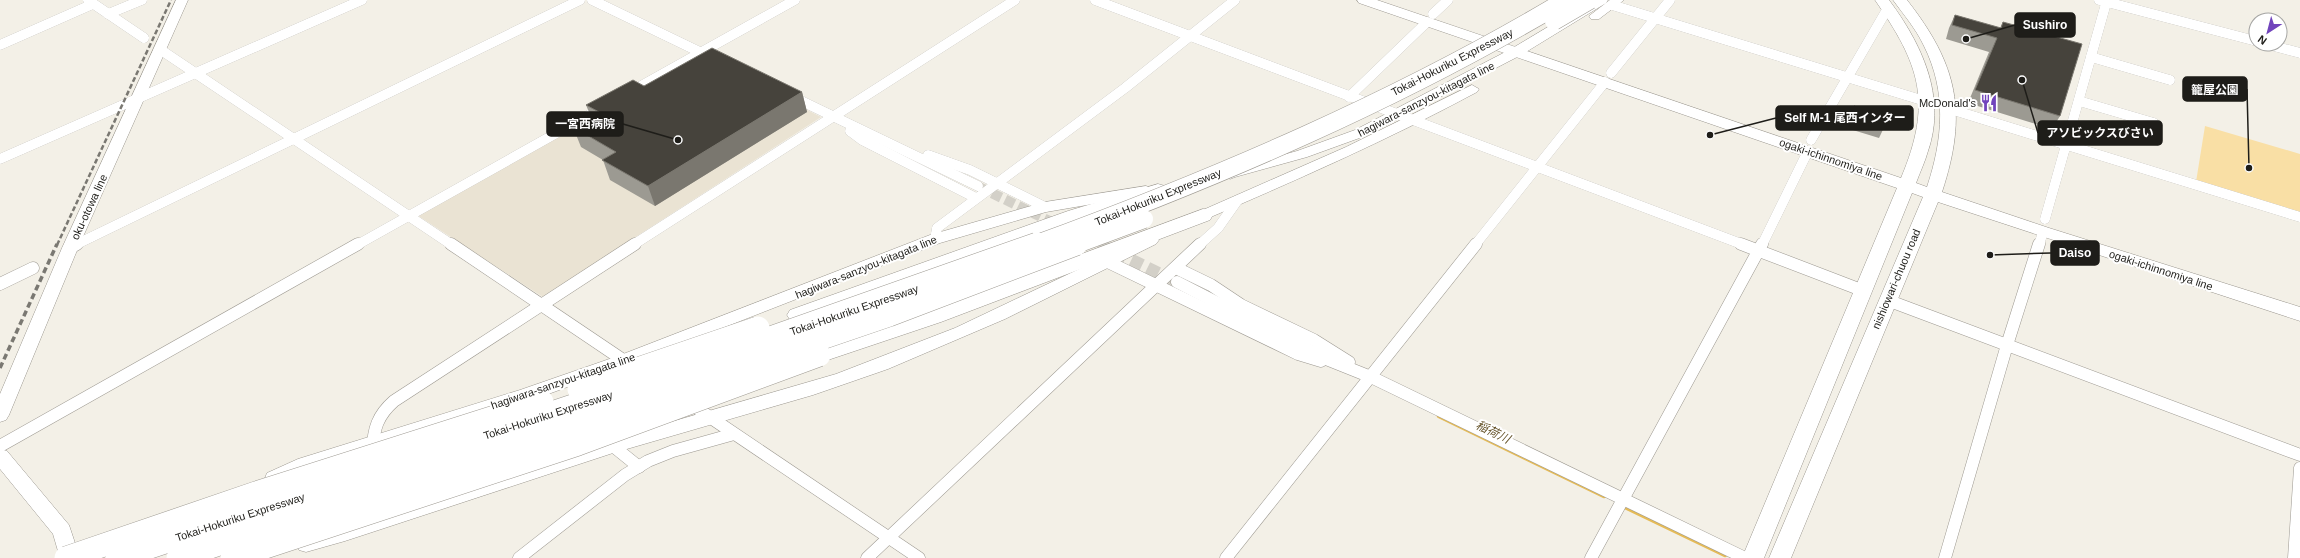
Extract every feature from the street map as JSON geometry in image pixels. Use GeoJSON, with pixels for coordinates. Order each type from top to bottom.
{"type":"FeatureCollection","features":[{"type":"Feature","properties":{"kind":"highway","name":"Tokai-Hokuriku Expressway"},"geometry":{"type":"LineString","coordinates":[[117,558],[719,357],[1052,239],[1207,177],[1342,118],[1460,59],[1566,0]]}},
{"type":"Feature","properties":{"kind":"highway","name":"Tokai-Hokuriku Expressway"},"geometry":{"type":"LineString","coordinates":[[178,558],[724,373],[889,315],[1070,248],[1221,187],[1355,126],[1472,67],[1590,0]]}},
{"type":"Feature","properties":{"kind":"highway"},"geometry":{"type":"LineString","coordinates":[[66,558],[256,493],[548,400],[798,315],[1068,219],[1162,189]]}},
{"type":"Feature","properties":{"kind":"highway"},"geometry":{"type":"LineString","coordinates":[[232,558],[578,444],[819,355],[933,317],[1203,215]]}},
{"type":"Feature","properties":{"kind":"main road","name":"oku-otowa line"},"geometry":{"type":"LineString","coordinates":[[0,415],[70,248],[161,50],[182,0]]}},
{"type":"Feature","properties":{"kind":"main road","name":"ogaki-ichinnomiya line"},"geometry":{"type":"LineString","coordinates":[[1364,0],[1430,18],[1608,77],[1910,179],[2300,314]]}},
{"type":"Feature","properties":{"kind":"main road","name":"ogaki-ichinnomiya line"},"geometry":{"type":"LineString","coordinates":[[1390,0],[1430,18]]}},
{"type":"Feature","properties":{"kind":"main road","name":"hagiwara-sanzyou-kitagata line"},"geometry":{"type":"LineString","coordinates":[[208,558],[305,545],[377,524],[613,446],[841,379],[910,354],[994,319],[1203,215],[1237,201],[1405,118],[1529,51],[1611,2]]}},
{"type":"Feature","properties":{"kind":"main road"},"geometry":{"type":"LineString","coordinates":[[1753,558],[1921,150],[1928,102],[1925,83],[1914,49],[1891,4]]}},
{"type":"Feature","properties":{"kind":"main road","name":"nishiowari-chuou road"},"geometry":{"type":"LineString","coordinates":[[1780,558],[1935,188],[1947,147],[1950,109],[1946,86],[1934,52],[1917,22],[1891,4]]}},
{"type":"Feature","properties":{"kind":"main road","name":"hagiwara-sanzyou-kitagata line"},"geometry":{"type":"LineString","coordinates":[[133,558],[281,474],[373,442],[526,395],[624,360],[782,300],[935,239],[1045,207],[1162,189],[1248,170],[1302,154],[1405,118]]}},
{"type":"Feature","properties":{"kind":"main road","name":"ogaki-ichinnomiya line"},"geometry":{"type":"LineString","coordinates":[[2044,225],[2300,308]]}},
{"type":"Feature","properties":{"kind":"main road"},"geometry":{"type":"LineString","coordinates":[[0,456],[62,531],[70,558]]}},
{"type":"Feature","properties":{"kind":"street"},"geometry":{"type":"LineString","coordinates":[[108,14],[142,0]]}},
{"type":"Feature","properties":{"kind":"street"},"geometry":{"type":"LineString","coordinates":[[0,158],[140,95],[362,0]]}},
{"type":"Feature","properties":{"kind":"street"},"geometry":{"type":"LineString","coordinates":[[70,248],[580,0]]}},
{"type":"Feature","properties":{"kind":"street"},"geometry":{"type":"LineString","coordinates":[[592,0],[714,59]]}},
{"type":"Feature","properties":{"kind":"street"},"geometry":{"type":"LineString","coordinates":[[0,446],[614,100],[795,0]]}},
{"type":"Feature","properties":{"kind":"street"},"geometry":{"type":"LineString","coordinates":[[377,524],[373,442],[374,428],[384,409],[831,117],[1015,0]]}},
{"type":"Feature","properties":{"kind":"street"},"geometry":{"type":"LineString","coordinates":[[1095,0],[1864,291]]}},
{"type":"Feature","properties":{"kind":"street"},"geometry":{"type":"LineString","coordinates":[[935,239],[937,228],[1125,88],[1188,36],[1235,0]]}},
{"type":"Feature","properties":{"kind":"street"},"geometry":{"type":"LineString","coordinates":[[1349,97],[1448,0]]}},
{"type":"Feature","properties":{"kind":"street"},"geometry":{"type":"LineString","coordinates":[[1516,19],[1549,0]]}},
{"type":"Feature","properties":{"kind":"street"},"geometry":{"type":"LineString","coordinates":[[1226,558],[1538,168],[1670,0]]}},
{"type":"Feature","properties":{"kind":"street"},"geometry":{"type":"LineString","coordinates":[[1945,558],[2007,345],[2044,225],[2091,57],[2104,1],[2248,39]]}},
{"type":"Feature","properties":{"kind":"street"},"geometry":{"type":"LineString","coordinates":[[0,45],[91,2],[144,38]]}},
{"type":"Feature","properties":{"kind":"street"},"geometry":{"type":"LineString","coordinates":[[1611,2],[1656,18],[1928,102]]}},
{"type":"Feature","properties":{"kind":"street"},"geometry":{"type":"LineString","coordinates":[[1591,558],[1759,251],[1810,146],[1847,77],[1891,4]]}},
{"type":"Feature","properties":{"kind":"street"},"geometry":{"type":"LineString","coordinates":[[161,50],[196,72],[919,558]]}},
{"type":"Feature","properties":{"kind":"street"},"geometry":{"type":"LineString","coordinates":[[2288,50],[2300,53]]}},
{"type":"Feature","properties":{"kind":"street"},"geometry":{"type":"LineString","coordinates":[[2091,57],[2170,80]]}},
{"type":"Feature","properties":{"kind":"street"},"geometry":{"type":"LineString","coordinates":[[784,93],[831,117],[978,186]]}},
{"type":"Feature","properties":{"kind":"street"},"geometry":{"type":"LineString","coordinates":[[2079,101],[2154,123]]}},
{"type":"Feature","properties":{"kind":"street"},"geometry":{"type":"LineString","coordinates":[[1950,109],[2300,218]]}},
{"type":"Feature","properties":{"kind":"street"},"geometry":{"type":"LineString","coordinates":[[831,117],[884,135],[997,183],[1045,207]]}},
{"type":"Feature","properties":{"kind":"street"},"geometry":{"type":"LineString","coordinates":[[831,117],[862,140],[976,198]]}},
{"type":"Feature","properties":{"kind":"street"},"geometry":{"type":"LineString","coordinates":[[867,558],[1218,228],[1237,201]]}},
{"type":"Feature","properties":{"kind":"street"},"geometry":{"type":"LineString","coordinates":[[1108,262],[1298,354],[1371,377]]}},
{"type":"Feature","properties":{"kind":"street"},"geometry":{"type":"LineString","coordinates":[[0,284],[33,268]]}},
{"type":"Feature","properties":{"kind":"street"},"geometry":{"type":"LineString","coordinates":[[1176,268],[1211,285],[1241,305],[1314,340],[1371,377]]}},
{"type":"Feature","properties":{"kind":"street"},"geometry":{"type":"LineString","coordinates":[[1177,282],[1326,359],[1371,377],[1624,498],[1745,558]]}},
{"type":"Feature","properties":{"kind":"street"},"geometry":{"type":"LineString","coordinates":[[1887,300],[2300,455]]}},
{"type":"Feature","properties":{"kind":"street"},"geometry":{"type":"LineString","coordinates":[[519,558],[638,467],[673,451],[734,434]]}},
{"type":"Feature","properties":{"kind":"street"},"geometry":{"type":"LineString","coordinates":[[613,446],[638,467]]}},
{"type":"Feature","properties":{"kind":"street"},"geometry":{"type":"LineString","coordinates":[[2294,558],[2300,468]]}},
{"type":"Feature","properties":{"kind":"shaded area"},"geometry":{"type":"Polygon","coordinates":[[[700,56],[821,117],[543,297],[417,215],[700,56]]]}},
{"type":"Feature","properties":{"kind":"shaded area"},"geometry":{"type":"Polygon","coordinates":[[[2205,126],[2300,154],[2300,215],[2196,182],[2205,126]]]}},
{"type":"Feature","properties":{"kind":"building"},"geometry":{"type":"Polygon","coordinates":[[[1955,15],[2001,28],[2003,22],[2082,44],[2060,116],[1975,90],[1997,38],[1952,25],[1955,15]]]}},
{"type":"Feature","properties":{"kind":"building"},"geometry":{"type":"Polygon","coordinates":[[[712,48],[802,92],[648,186],[602,160],[616,152],[573,127],[599,112],[586,105],[633,80],[644,86],[712,48]]]}},
{"type":"Feature","properties":{"kind":"building"},"geometry":{"type":"Polygon","coordinates":[[[1854,106],[1889,117],[1884,127],[1848,116],[1854,106]]]}},
{"type":"Feature","properties":{"kind":"waterway","name":"稲荷川"},"geometry":{"type":"LineString","coordinates":[[1439,416],[1604,496]]}},
{"type":"Feature","properties":{"kind":"waterway","name":"稲荷川"},"geometry":{"type":"LineString","coordinates":[[1625,507],[1725,555]]}},
{"type":"Feature","properties":{"kind":"tunnel"},"geometry":{"type":"LineString","coordinates":[[979,187],[1058,225]]}},
{"type":"Feature","properties":{"kind":"tunnel"},"geometry":{"type":"LineString","coordinates":[[1088,239],[1101,245]]}},
{"type":"Feature","properties":{"kind":"tunnel"},"geometry":{"type":"LineString","coordinates":[[1099,244],[1173,280]]}},
{"type":"Feature","properties":{"kind":"railway"},"geometry":{"type":"LineString","coordinates":[[57,245],[171,0]]}},
{"type":"Feature","properties":{"kind":"railway"},"geometry":{"type":"LineString","coordinates":[[0,368],[57,244]]}},
{"type":"Feature","properties":{"kind":"place","name":"Sushiro"},"geometry":{"type":"Point","coordinates":[1966,39]}},
{"type":"Feature","properties":{"kind":"place","name":"アソビックスびさい"},"geometry":{"type":"Point","coordinates":[2022,80]}},
{"type":"Feature","properties":{"kind":"place","name":"McDonald's"},"geometry":{"type":"Point","coordinates":[1989,103]}},
{"type":"Feature","properties":{"kind":"place","name":"Self M-1 尾西インター"},"geometry":{"type":"Point","coordinates":[1710,135]}},
{"type":"Feature","properties":{"kind":"place","name":"一宮西病院"},"geometry":{"type":"Point","coordinates":[678,140]}},
{"type":"Feature","properties":{"kind":"place","name":"籠屋公園"},"geometry":{"type":"Point","coordinates":[2249,168]}},
{"type":"Feature","properties":{"kind":"place","name":"Daiso"},"geometry":{"type":"Point","coordinates":[1990,255]}}]}
